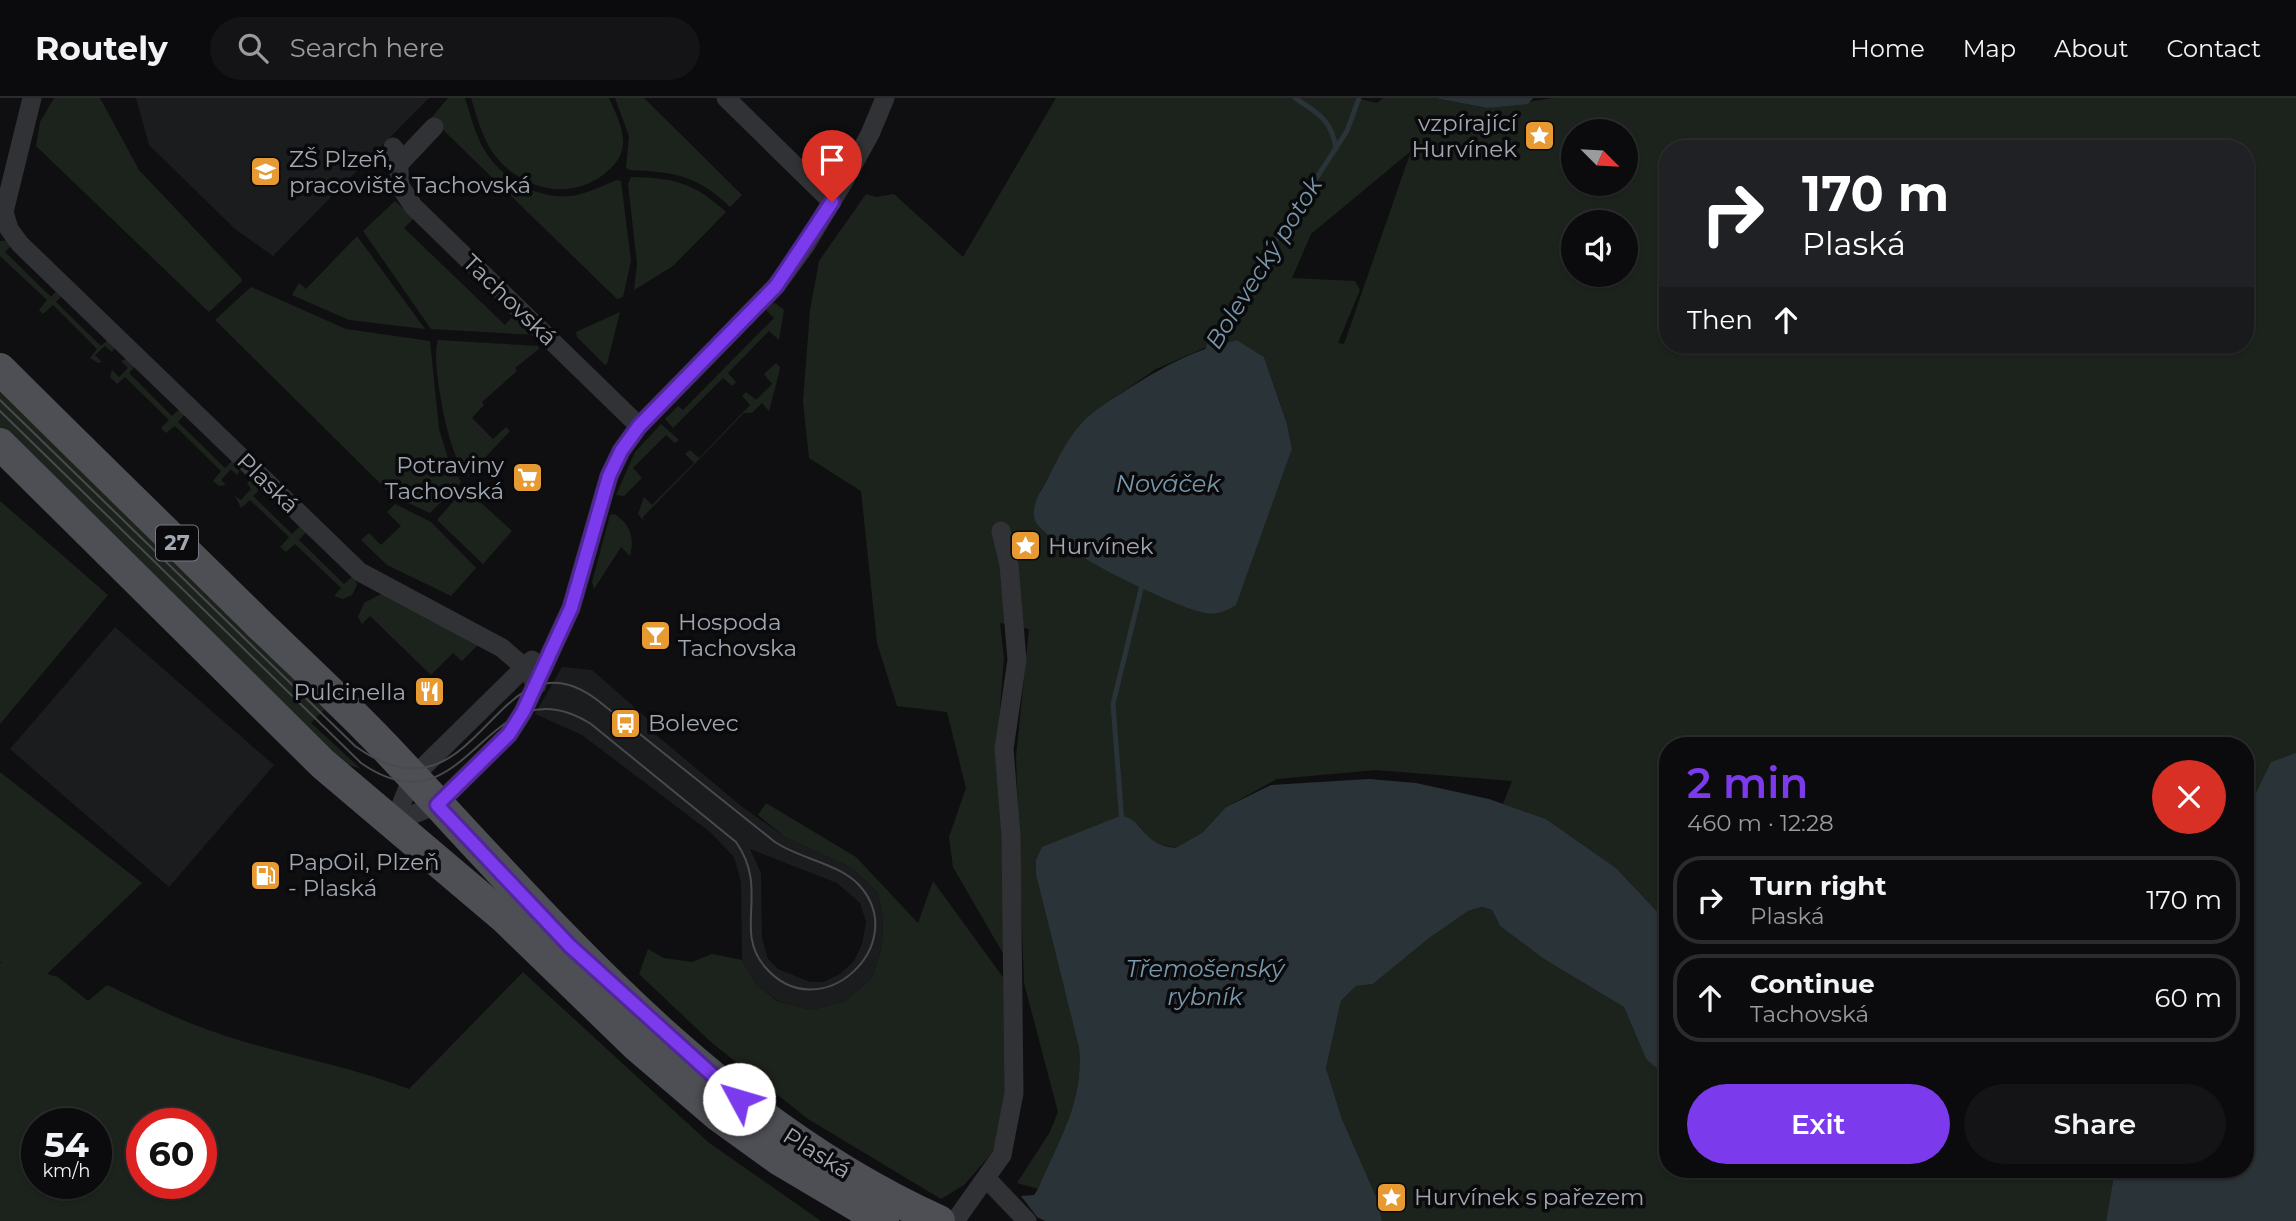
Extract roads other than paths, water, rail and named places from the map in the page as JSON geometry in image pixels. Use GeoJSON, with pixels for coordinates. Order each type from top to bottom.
{"type":"FeatureCollection","features":[{"type":"Feature","properties":{"kind":"main road","name":"Plaská"},"geometry":{"type":"LineString","coordinates":[[0,369],[362,724],[570,946],[719,1082],[792,1139],[851,1175],[939,1221]]}},
{"type":"Feature","properties":{"kind":"main road","name":"Plaská"},"geometry":{"type":"LineString","coordinates":[[0,444],[323,764],[505,918],[636,1045],[719,1116],[780,1160],[883,1221]]}},
{"type":"Feature","properties":{"kind":"street","name":"Plaská"},"geometry":{"type":"LineString","coordinates":[[32,98],[4,212],[9,229],[20,244],[360,572],[502,648],[525,668],[537,685]]}},
{"type":"Feature","properties":{"kind":"street"},"geometry":{"type":"LineString","coordinates":[[726,98],[832,202]]}},
{"type":"Feature","properties":{"kind":"street"},"geometry":{"type":"LineString","coordinates":[[394,822],[437,805],[509,734],[537,685],[578,589],[609,476],[621,451],[639,426],[776,286],[832,202],[870,134],[885,98]]}},
{"type":"Feature","properties":{"kind":"street","name":"Tachovská"},"geometry":{"type":"LineString","coordinates":[[434,127],[396,156],[400,186],[412,206],[639,426]]}},
{"type":"Feature","properties":{"kind":"street"},"geometry":{"type":"LineString","coordinates":[[955,1221],[987,1180],[1002,1155],[1014,1093],[1011,836],[1004,749],[1017,660],[1010,565],[1001,531]]}},
{"type":"Feature","properties":{"kind":"street"},"geometry":{"type":"LineString","coordinates":[[394,822],[412,778],[525,668],[561,628]]}},
{"type":"Feature","properties":{"kind":"street"},"geometry":{"type":"LineString","coordinates":[[987,1180],[1027,1221]]}},
{"type":"Feature","properties":{"kind":"water"},"geometry":{"type":"Polygon","coordinates":[[[1435,98],[1533,98],[1528,104],[1487,108],[1435,98]]]}},
{"type":"Feature","properties":{"kind":"water","name":"Nováček"},"geometry":{"type":"Polygon","coordinates":[[[1237,340],[1264,357],[1287,424],[1292,449],[1236,605],[1211,614],[1186,607],[1088,561],[1037,524],[1034,508],[1066,444],[1091,414],[1169,365],[1208,348],[1237,340]]]}},
{"type":"Feature","properties":{"kind":"water"},"geometry":{"type":"Polygon","coordinates":[[[2296,753],[2296,1221],[2106,1221],[2113,1178],[2254,1178],[2254,797],[2271,762],[2296,753]]]}},
{"type":"Feature","properties":{"kind":"water","name":"Třemošenský rybník"},"geometry":{"type":"Polygon","coordinates":[[[1369,779],[1416,783],[1489,799],[1546,819],[1616,868],[1659,913],[1659,1070],[1646,1059],[1624,1007],[1544,959],[1500,926],[1492,910],[1482,907],[1468,911],[1428,939],[1373,984],[1356,986],[1341,1001],[1326,1068],[1342,1119],[1378,1201],[1382,1221],[1045,1221],[1037,1217],[1021,1196],[1034,1195],[1062,1137],[1074,1103],[1080,1067],[1079,1047],[1036,874],[1036,860],[1042,847],[1120,816],[1134,822],[1155,842],[1175,848],[1202,833],[1226,807],[1271,785],[1369,779]]]}},
{"type":"Feature","properties":{"kind":"waterway"},"geometry":{"type":"LineString","coordinates":[[1295,98],[1323,118],[1331,131],[1336,149]]}},
{"type":"Feature","properties":{"kind":"waterway","name":"Bolevecký potok"},"geometry":{"type":"LineString","coordinates":[[1208,349],[1212,338],[1347,131],[1359,98]]}},
{"type":"Feature","properties":{"kind":"waterway","name":"Bolevecký potok"},"geometry":{"type":"LineString","coordinates":[[1122,823],[1113,704],[1143,581]]}},
{"type":"Feature","properties":{"kind":"tram line"},"geometry":{"type":"LineString","coordinates":[[0,400],[355,746],[397,767],[431,766],[459,751],[507,705],[532,687],[561,683],[596,699],[775,842],[841,871],[859,885],[873,908],[875,932],[867,954],[853,972],[833,985],[810,989],[787,984],[765,967],[756,953],[752,939],[750,877],[746,860],[736,842],[591,724],[555,710],[526,713],[500,727],[454,766],[428,780],[398,780],[361,763],[0,411]]}},
{"type":"Feature","properties":{"kind":"place","name":"vzpírající Hurvínek"},"geometry":{"type":"Point","coordinates":[1540,136]}},
{"type":"Feature","properties":{"kind":"place","name":"ZŠ Plzeň, pracoviště Tachovská"},"geometry":{"type":"Point","coordinates":[266,172]}},
{"type":"Feature","properties":{"kind":"place","name":"Potraviny Tachovská"},"geometry":{"type":"Point","coordinates":[527,478]}},
{"type":"Feature","properties":{"kind":"place","name":"Hurvínek"},"geometry":{"type":"Point","coordinates":[1025,546]}},
{"type":"Feature","properties":{"kind":"place","name":"Hospoda Tachovska"},"geometry":{"type":"Point","coordinates":[655,635]}},
{"type":"Feature","properties":{"kind":"place","name":"Pulcinella"},"geometry":{"type":"Point","coordinates":[429,692]}},
{"type":"Feature","properties":{"kind":"place","name":"Bolevec"},"geometry":{"type":"Point","coordinates":[625,723]}},
{"type":"Feature","properties":{"kind":"place","name":"PapOil, Plzeň - Plaská"},"geometry":{"type":"Point","coordinates":[265,875]}},
{"type":"Feature","properties":{"kind":"place","name":"Hurvínek s pařezem"},"geometry":{"type":"Point","coordinates":[1391,1197]}}]}
